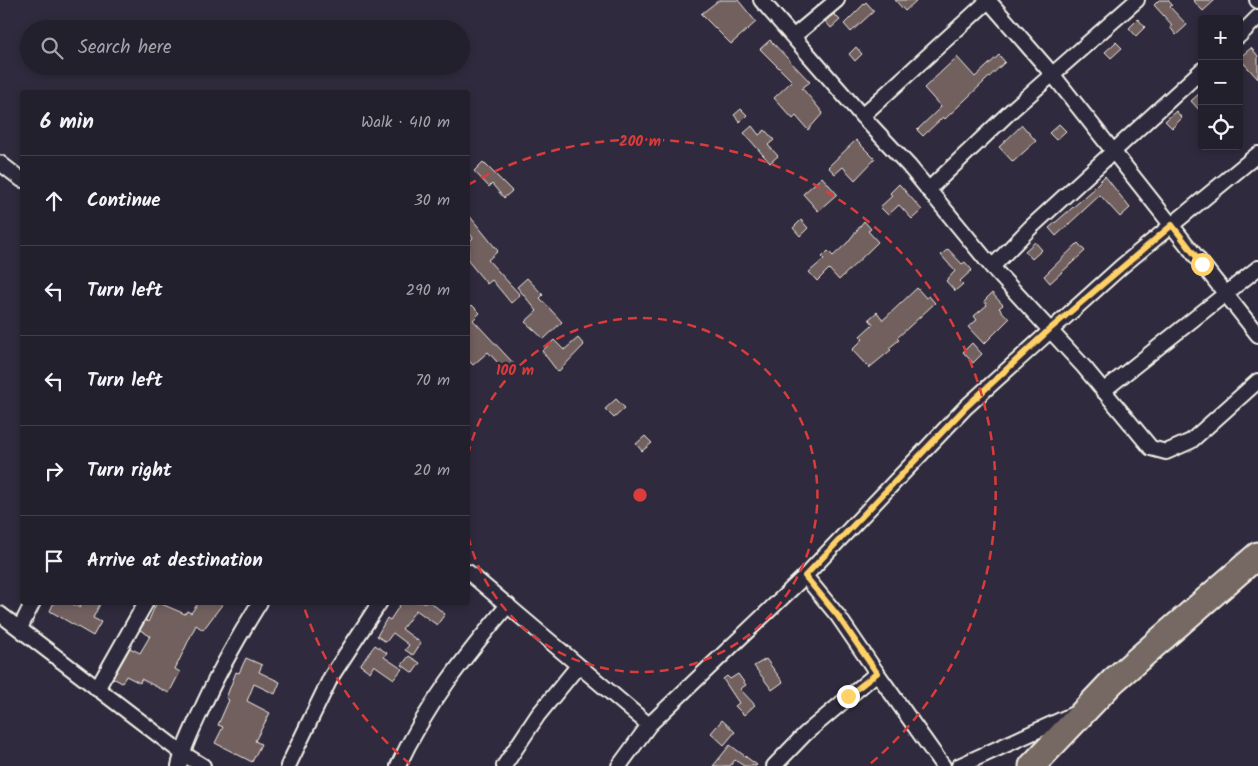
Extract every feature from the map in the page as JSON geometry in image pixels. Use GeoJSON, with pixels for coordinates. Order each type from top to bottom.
{"type":"FeatureCollection","features":[{"type":"Feature","properties":{"kind":"highway"},"geometry":{"type":"LineString","coordinates":[[1032,766],[1083,710],[1120,675],[1258,555]]}},
{"type":"Feature","properties":{"kind":"street"},"geometry":{"type":"LineString","coordinates":[[761,0],[928,190],[992,267],[1050,329],[1151,448],[1166,452],[1191,441],[1258,381]]}},
{"type":"Feature","properties":{"kind":"street"},"geometry":{"type":"LineString","coordinates":[[794,36],[837,0]]}},
{"type":"Feature","properties":{"kind":"street"},"geometry":{"type":"LineString","coordinates":[[862,116],[988,0],[1053,75],[1258,335]]}},
{"type":"Feature","properties":{"kind":"street"},"geometry":{"type":"LineString","coordinates":[[928,190],[1013,109],[1137,0]]}},
{"type":"Feature","properties":{"kind":"street"},"geometry":{"type":"LineString","coordinates":[[1243,32],[1258,17]]}},
{"type":"Feature","properties":{"kind":"street"},"geometry":{"type":"LineString","coordinates":[[992,267],[1030,228],[1198,74]]}},
{"type":"Feature","properties":{"kind":"street"},"geometry":{"type":"LineString","coordinates":[[619,766],[649,725],[805,576],[966,407],[1050,329],[1258,154]]}},
{"type":"Feature","properties":{"kind":"street"},"geometry":{"type":"LineString","coordinates":[[0,163],[20,178]]}},
{"type":"Feature","properties":{"kind":"street"},"geometry":{"type":"LineString","coordinates":[[1103,391],[1258,268]]}},
{"type":"Feature","properties":{"kind":"street"},"geometry":{"type":"LineString","coordinates":[[470,574],[649,725]]}},
{"type":"Feature","properties":{"kind":"street"},"geometry":{"type":"LineString","coordinates":[[805,576],[838,616],[943,766]]}},
{"type":"Feature","properties":{"kind":"street"},"geometry":{"type":"LineString","coordinates":[[20,628],[32,605]]}},
{"type":"Feature","properties":{"kind":"street"},"geometry":{"type":"LineString","coordinates":[[97,689],[144,605]]}},
{"type":"Feature","properties":{"kind":"street"},"geometry":{"type":"LineString","coordinates":[[180,760],[208,695],[240,632],[258,605]]}},
{"type":"Feature","properties":{"kind":"street"},"geometry":{"type":"LineString","coordinates":[[288,766],[331,677],[378,605]]}},
{"type":"Feature","properties":{"kind":"street"},"geometry":{"type":"LineString","coordinates":[[398,766],[436,696],[465,655],[508,605]]}},
{"type":"Feature","properties":{"kind":"street"},"geometry":{"type":"LineString","coordinates":[[0,614],[97,689],[180,760],[203,766]]}},
{"type":"Feature","properties":{"kind":"street"},"geometry":{"type":"LineString","coordinates":[[504,766],[538,715],[578,666]]}},
{"type":"Feature","properties":{"kind":"street"},"geometry":{"type":"LineString","coordinates":[[774,766],[805,734],[877,673]]}},
{"type":"Feature","properties":{"kind":"street"},"geometry":{"type":"LineString","coordinates":[[959,766],[1083,710]]}},
{"type":"Feature","properties":{"kind":"building"},"geometry":{"type":"Polygon","coordinates":[[[719,0],[738,0],[756,22],[731,44],[701,14],[719,0]]]}},
{"type":"Feature","properties":{"kind":"building"},"geometry":{"type":"Polygon","coordinates":[[[895,0],[917,0],[905,11],[895,0]]]}},
{"type":"Feature","properties":{"kind":"building"},"geometry":{"type":"Polygon","coordinates":[[[1159,0],[1168,0],[1172,5],[1170,7],[1187,25],[1176,35],[1170,27],[1172,25],[1154,5],[1159,0]]]}},
{"type":"Feature","properties":{"kind":"building"},"geometry":{"type":"Polygon","coordinates":[[[1193,0],[1215,0],[1203,11],[1193,0]]]}},
{"type":"Feature","properties":{"kind":"building"},"geometry":{"type":"Polygon","coordinates":[[[866,2],[874,11],[851,32],[844,24],[866,2]]]}},
{"type":"Feature","properties":{"kind":"building"},"geometry":{"type":"Polygon","coordinates":[[[834,14],[840,20],[831,28],[825,21],[834,14]]]}},
{"type":"Feature","properties":{"kind":"building"},"geometry":{"type":"Polygon","coordinates":[[[1138,19],[1145,27],[1136,36],[1129,28],[1138,19]]]}},
{"type":"Feature","properties":{"kind":"building"},"geometry":{"type":"Polygon","coordinates":[[[770,40],[810,82],[802,88],[823,113],[808,130],[796,116],[793,119],[774,98],[792,81],[760,49],[770,40]]]}},
{"type":"Feature","properties":{"kind":"building"},"geometry":{"type":"Polygon","coordinates":[[[1116,42],[1122,48],[1111,58],[1105,52],[1116,42]]]}},
{"type":"Feature","properties":{"kind":"building"},"geometry":{"type":"Polygon","coordinates":[[[856,47],[862,54],[855,61],[849,54],[856,47]]]}},
{"type":"Feature","properties":{"kind":"building"},"geometry":{"type":"Polygon","coordinates":[[[1251,48],[1258,56],[1258,79],[1243,62],[1243,55],[1251,48]]]}},
{"type":"Feature","properties":{"kind":"building"},"geometry":{"type":"Polygon","coordinates":[[[999,55],[1005,62],[945,119],[943,117],[923,136],[917,130],[941,107],[924,88],[957,57],[975,77],[999,55]]]}},
{"type":"Feature","properties":{"kind":"building"},"geometry":{"type":"Polygon","coordinates":[[[1198,95],[1198,109],[1191,101],[1198,95]]]}},
{"type":"Feature","properties":{"kind":"building"},"geometry":{"type":"Polygon","coordinates":[[[741,109],[747,115],[740,122],[734,115],[741,109]]]}},
{"type":"Feature","properties":{"kind":"building"},"geometry":{"type":"Polygon","coordinates":[[[1176,111],[1182,118],[1172,128],[1165,121],[1176,111]]]}},
{"type":"Feature","properties":{"kind":"building"},"geometry":{"type":"Polygon","coordinates":[[[1059,124],[1066,131],[1056,140],[1049,133],[1059,124]]]}},
{"type":"Feature","properties":{"kind":"building"},"geometry":{"type":"Polygon","coordinates":[[[1022,125],[1036,141],[1013,162],[999,147],[1022,125]]]}},
{"type":"Feature","properties":{"kind":"building"},"geometry":{"type":"Polygon","coordinates":[[[752,126],[759,135],[765,130],[774,140],[768,145],[778,156],[770,163],[744,133],[752,126]]]}},
{"type":"Feature","properties":{"kind":"building"},"geometry":{"type":"Polygon","coordinates":[[[856,140],[875,159],[855,180],[843,167],[835,174],[828,167],[856,140]]]}},
{"type":"Feature","properties":{"kind":"building"},"geometry":{"type":"Polygon","coordinates":[[[483,162],[512,191],[504,198],[492,184],[489,187],[474,171],[483,162]]]}},
{"type":"Feature","properties":{"kind":"building"},"geometry":{"type":"Polygon","coordinates":[[[1105,176],[1130,208],[1120,217],[1100,195],[1056,236],[1049,228],[1094,189],[1105,176]]]}},
{"type":"Feature","properties":{"kind":"building"},"geometry":{"type":"Polygon","coordinates":[[[822,177],[837,194],[818,211],[803,194],[822,177]]]}},
{"type":"Feature","properties":{"kind":"building"},"geometry":{"type":"Polygon","coordinates":[[[899,184],[922,210],[912,219],[899,205],[888,215],[880,207],[892,196],[890,193],[899,184]]]}},
{"type":"Feature","properties":{"kind":"building"},"geometry":{"type":"Polygon","coordinates":[[[470,216],[498,251],[488,260],[520,295],[511,303],[492,280],[487,284],[470,263],[470,241],[473,238],[470,234],[470,216]]]}},
{"type":"Feature","properties":{"kind":"building"},"geometry":{"type":"Polygon","coordinates":[[[801,220],[808,228],[800,236],[793,228],[801,220]]]}},
{"type":"Feature","properties":{"kind":"building"},"geometry":{"type":"Polygon","coordinates":[[[864,221],[871,229],[868,231],[878,242],[839,280],[829,269],[817,281],[809,272],[824,259],[822,257],[828,251],[833,256],[847,243],[864,221]]]}},
{"type":"Feature","properties":{"kind":"building"},"geometry":{"type":"Polygon","coordinates":[[[1035,242],[1042,250],[1032,259],[1025,251],[1035,242]]]}},
{"type":"Feature","properties":{"kind":"building"},"geometry":{"type":"Polygon","coordinates":[[[1078,243],[1085,251],[1050,283],[1044,276],[1078,243]]]}},
{"type":"Feature","properties":{"kind":"building"},"geometry":{"type":"Polygon","coordinates":[[[948,249],[962,264],[965,262],[972,270],[960,281],[963,284],[955,291],[946,281],[955,271],[941,255],[948,249]]]}},
{"type":"Feature","properties":{"kind":"building"},"geometry":{"type":"Polygon","coordinates":[[[527,278],[543,295],[540,298],[562,322],[544,339],[525,322],[537,311],[517,287],[527,278]]]}},
{"type":"Feature","properties":{"kind":"building"},"geometry":{"type":"Polygon","coordinates":[[[917,288],[926,298],[929,296],[935,303],[897,338],[899,340],[889,348],[891,350],[869,368],[852,350],[863,339],[860,336],[873,324],[869,319],[877,312],[883,320],[917,288]]]}},
{"type":"Feature","properties":{"kind":"building"},"geometry":{"type":"Polygon","coordinates":[[[992,293],[1003,305],[999,308],[1009,319],[984,344],[968,327],[977,320],[974,316],[987,305],[984,301],[992,293]]]}},
{"type":"Feature","properties":{"kind":"building"},"geometry":{"type":"Polygon","coordinates":[[[472,305],[480,313],[473,320],[517,367],[509,375],[488,352],[473,365],[470,362],[470,307],[472,305]]]}},
{"type":"Feature","properties":{"kind":"building"},"geometry":{"type":"Polygon","coordinates":[[[578,338],[584,345],[558,372],[542,351],[554,340],[564,350],[578,338]]]}},
{"type":"Feature","properties":{"kind":"building"},"geometry":{"type":"Polygon","coordinates":[[[972,343],[982,354],[973,363],[963,352],[972,343]]]}},
{"type":"Feature","properties":{"kind":"building"},"geometry":{"type":"Polygon","coordinates":[[[616,399],[625,408],[614,418],[605,409],[616,399]]]}},
{"type":"Feature","properties":{"kind":"building"},"geometry":{"type":"Polygon","coordinates":[[[645,436],[652,443],[642,451],[636,444],[645,436]]]}},
{"type":"Feature","properties":{"kind":"building"},"geometry":{"type":"Polygon","coordinates":[[[53,605],[74,605],[80,608],[81,605],[100,605],[93,618],[101,622],[93,636],[50,611],[53,605]]]}},
{"type":"Feature","properties":{"kind":"building"},"geometry":{"type":"Polygon","coordinates":[[[156,605],[164,605],[185,614],[187,611],[191,613],[197,605],[222,605],[203,630],[196,625],[175,669],[180,672],[169,693],[141,679],[140,683],[126,676],[122,683],[113,678],[130,648],[140,653],[150,636],[140,630],[146,620],[148,622],[156,605]]]}},
{"type":"Feature","properties":{"kind":"building"},"geometry":{"type":"Polygon","coordinates":[[[400,605],[434,605],[445,614],[437,625],[416,610],[402,629],[421,643],[413,655],[405,650],[409,645],[393,633],[386,642],[377,636],[387,618],[390,620],[400,605]]]}},
{"type":"Feature","properties":{"kind":"building"},"geometry":{"type":"Polygon","coordinates":[[[375,645],[387,653],[384,657],[402,669],[394,679],[374,665],[370,672],[360,665],[375,645]]]}},
{"type":"Feature","properties":{"kind":"building"},"geometry":{"type":"Polygon","coordinates":[[[409,656],[420,663],[413,673],[402,665],[409,656]]]}},
{"type":"Feature","properties":{"kind":"building"},"geometry":{"type":"Polygon","coordinates":[[[246,658],[262,665],[259,672],[280,682],[275,694],[254,684],[247,701],[270,713],[255,741],[261,744],[252,762],[215,743],[223,727],[218,725],[229,700],[226,698],[236,672],[239,673],[246,658]]]}},
{"type":"Feature","properties":{"kind":"building"},"geometry":{"type":"Polygon","coordinates":[[[766,659],[783,682],[772,690],[754,666],[766,659]]]}},
{"type":"Feature","properties":{"kind":"building"},"geometry":{"type":"Polygon","coordinates":[[[738,674],[746,685],[740,689],[755,705],[744,715],[735,706],[739,703],[723,679],[727,676],[730,679],[738,674]]]}},
{"type":"Feature","properties":{"kind":"building"},"geometry":{"type":"Polygon","coordinates":[[[722,720],[735,732],[724,745],[711,733],[722,720]]]}},
{"type":"Feature","properties":{"kind":"building"},"geometry":{"type":"Polygon","coordinates":[[[730,745],[757,765],[744,766],[735,760],[730,766],[713,766],[730,745]]]}},
{"type":"Feature","properties":{"kind":"route"},"geometry":{"type":"LineString","coordinates":[[848,696],[877,673],[838,616],[805,576],[966,407],[1050,329],[1172,225],[1202,264]]}}]}
